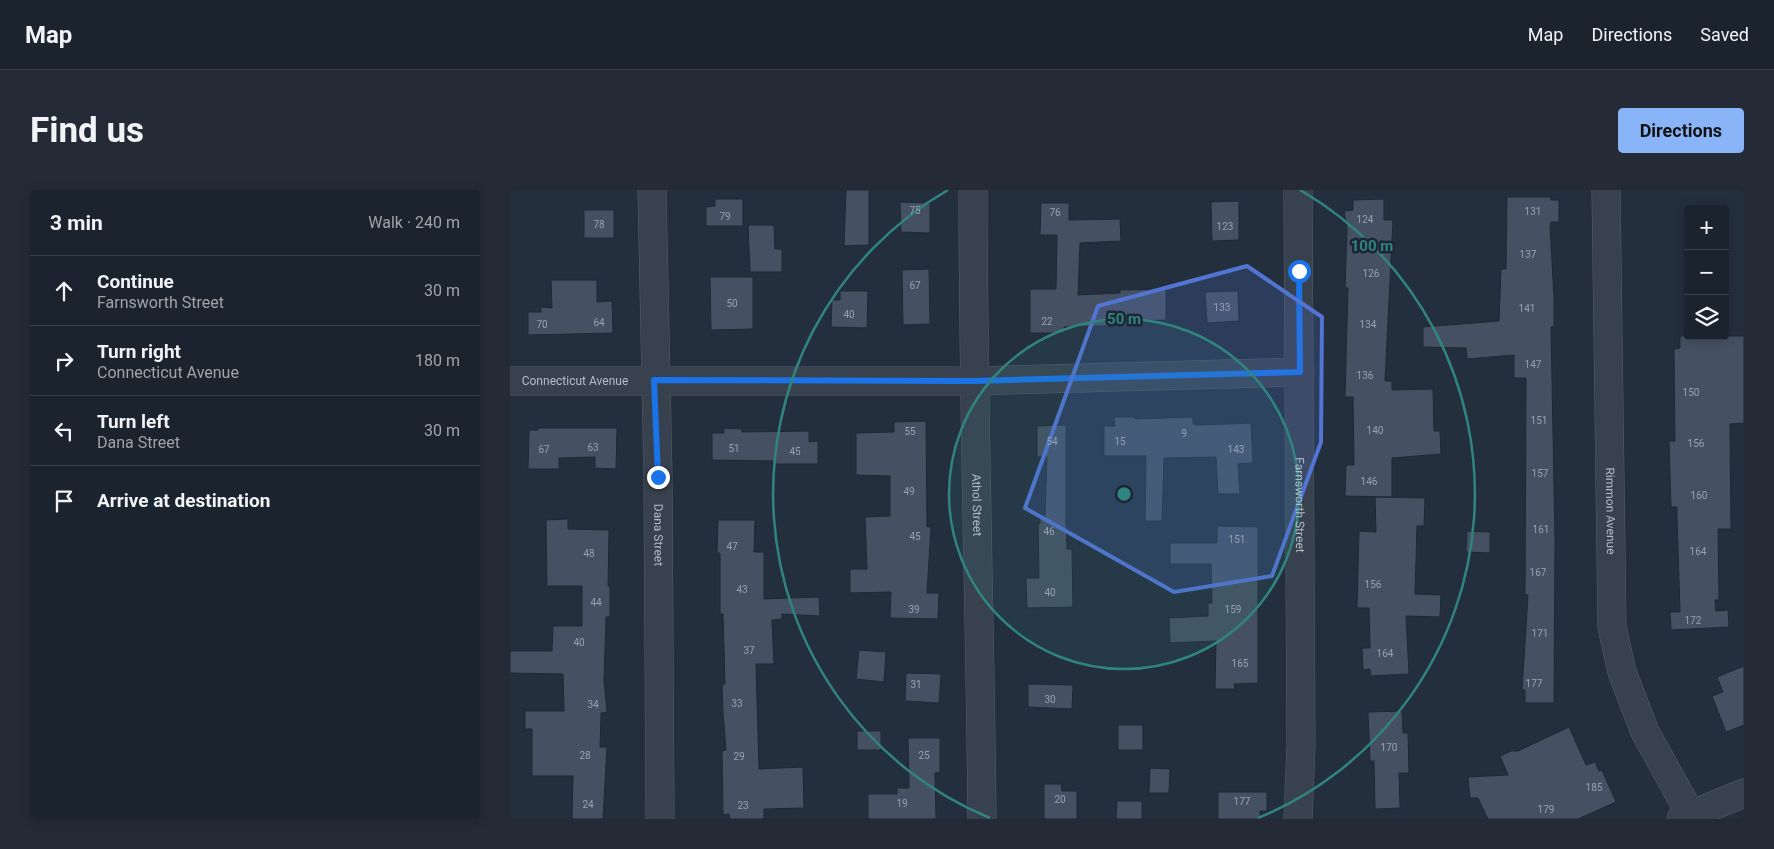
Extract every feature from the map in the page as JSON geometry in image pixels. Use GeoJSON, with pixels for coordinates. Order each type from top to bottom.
{"type":"FeatureCollection","features":[{"type":"Feature","properties":{"kind":"street","name":"Dana Street"},"geometry":{"type":"LineString","coordinates":[[652,190],[654,380],[658,487],[660,819]]}},
{"type":"Feature","properties":{"kind":"street","name":"Athol Street"},"geometry":{"type":"LineString","coordinates":[[973,190],[973,381],[980,642],[982,819]]}},
{"type":"Feature","properties":{"kind":"street","name":"Farnsworth Street"},"geometry":{"type":"LineString","coordinates":[[1298,190],[1301,746],[1298,819]]}},
{"type":"Feature","properties":{"kind":"street","name":"Rimmon Avenue"},"geometry":{"type":"LineString","coordinates":[[1606,190],[1612,627],[1622,672],[1645,732],[1686,817]]}},
{"type":"Feature","properties":{"kind":"street","name":"Connecticut Avenue"},"geometry":{"type":"LineString","coordinates":[[510,381],[973,381],[1300,372]]}},
{"type":"Feature","properties":{"kind":"street"},"geometry":{"type":"LineString","coordinates":[[1686,817],[1744,793]]}},
{"type":"Feature","properties":{"kind":"highlighted area"},"geometry":{"type":"Polygon","coordinates":[[[1247,266],[1322,317],[1321,442],[1272,576],[1174,592],[1025,508],[1098,306],[1247,266]]]}},
{"type":"Feature","properties":{"kind":"building"},"geometry":{"type":"Polygon","coordinates":[[[846,190],[869,190],[869,245],[844,246],[846,190]]]}},
{"type":"Feature","properties":{"kind":"building"},"geometry":{"type":"Polygon","coordinates":[[[1507,197],[1551,197],[1551,200],[1559,200],[1559,222],[1551,222],[1550,226],[1554,298],[1554,327],[1551,327],[1555,539],[1554,703],[1525,703],[1525,690],[1522,690],[1528,595],[1525,595],[1526,378],[1514,378],[1514,355],[1467,359],[1466,348],[1423,347],[1423,327],[1499,321],[1501,269],[1506,269],[1507,197]]]}},
{"type":"Feature","properties":{"kind":"building"},"geometry":{"type":"Polygon","coordinates":[[[715,199],[743,199],[743,226],[706,226],[706,207],[715,206],[715,199]]]}},
{"type":"Feature","properties":{"kind":"building"},"geometry":{"type":"Polygon","coordinates":[[[1384,199],[1384,220],[1393,220],[1385,381],[1392,381],[1392,390],[1433,389],[1434,431],[1440,431],[1441,454],[1392,458],[1392,497],[1345,496],[1346,465],[1354,465],[1353,397],[1345,397],[1348,288],[1345,288],[1347,229],[1344,211],[1353,210],[1353,200],[1384,199]]]}},
{"type":"Feature","properties":{"kind":"building"},"geometry":{"type":"Polygon","coordinates":[[[1239,201],[1239,240],[1212,241],[1211,202],[1239,201]]]}},
{"type":"Feature","properties":{"kind":"building"},"geometry":{"type":"Polygon","coordinates":[[[900,202],[930,203],[930,233],[901,232],[900,202]]]}},
{"type":"Feature","properties":{"kind":"building"},"geometry":{"type":"Polygon","coordinates":[[[1041,203],[1069,203],[1069,220],[1120,219],[1121,241],[1080,243],[1078,295],[1120,293],[1120,290],[1166,289],[1166,320],[1136,321],[1136,325],[1064,327],[1064,333],[1030,333],[1030,289],[1056,289],[1057,235],[1040,235],[1041,203]]]}},
{"type":"Feature","properties":{"kind":"building"},"geometry":{"type":"Polygon","coordinates":[[[584,210],[614,210],[614,238],[584,238],[584,210]]]}},
{"type":"Feature","properties":{"kind":"building"},"geometry":{"type":"Polygon","coordinates":[[[748,225],[774,225],[775,249],[782,249],[782,272],[750,272],[748,225]]]}},
{"type":"Feature","properties":{"kind":"building"},"geometry":{"type":"Polygon","coordinates":[[[929,269],[930,324],[903,325],[902,270],[929,269]]]}},
{"type":"Feature","properties":{"kind":"building"},"geometry":{"type":"Polygon","coordinates":[[[710,277],[753,277],[753,329],[711,330],[710,277]]]}},
{"type":"Feature","properties":{"kind":"building"},"geometry":{"type":"Polygon","coordinates":[[[551,280],[597,280],[597,302],[612,301],[613,333],[528,335],[528,312],[541,312],[541,307],[552,308],[551,280]]]}},
{"type":"Feature","properties":{"kind":"building"},"geometry":{"type":"Polygon","coordinates":[[[840,291],[868,291],[867,328],[831,327],[832,300],[840,300],[840,291]]]}},
{"type":"Feature","properties":{"kind":"building"},"geometry":{"type":"Polygon","coordinates":[[[1238,291],[1239,321],[1207,323],[1205,292],[1238,291]]]}},
{"type":"Feature","properties":{"kind":"building"},"geometry":{"type":"Polygon","coordinates":[[[1680,336],[1684,336],[1684,340],[1729,340],[1729,336],[1744,336],[1744,423],[1730,424],[1731,529],[1718,529],[1719,600],[1715,600],[1716,611],[1728,610],[1729,627],[1671,630],[1670,612],[1680,612],[1677,507],[1671,507],[1669,441],[1675,441],[1674,349],[1680,348],[1680,336]]]}},
{"type":"Feature","properties":{"kind":"building"},"geometry":{"type":"Polygon","coordinates":[[[1114,417],[1135,417],[1135,419],[1193,417],[1193,424],[1200,425],[1251,423],[1253,463],[1238,464],[1240,494],[1218,494],[1216,457],[1164,458],[1162,521],[1145,521],[1146,456],[1104,456],[1104,426],[1115,426],[1114,417]]]}},
{"type":"Feature","properties":{"kind":"building"},"geometry":{"type":"Polygon","coordinates":[[[926,421],[927,527],[931,527],[927,593],[939,593],[938,619],[890,618],[891,592],[850,593],[850,569],[867,569],[865,517],[890,516],[890,476],[856,475],[856,433],[894,432],[894,422],[926,421]]]}},
{"type":"Feature","properties":{"kind":"building"},"geometry":{"type":"Polygon","coordinates":[[[1066,425],[1067,549],[1072,549],[1073,607],[1027,608],[1026,578],[1039,578],[1038,524],[1040,524],[1040,518],[1045,518],[1047,457],[1037,457],[1037,426],[1066,425]]]}},
{"type":"Feature","properties":{"kind":"building"},"geometry":{"type":"Polygon","coordinates":[[[538,428],[617,428],[616,469],[595,468],[595,457],[559,458],[559,469],[528,469],[529,430],[538,430],[538,428]]]}},
{"type":"Feature","properties":{"kind":"building"},"geometry":{"type":"Polygon","coordinates":[[[724,428],[742,429],[742,432],[809,431],[809,442],[818,441],[818,464],[773,464],[773,461],[712,460],[712,433],[724,433],[724,428]]]}},
{"type":"Feature","properties":{"kind":"building"},"geometry":{"type":"Polygon","coordinates":[[[1375,497],[1425,498],[1424,526],[1417,526],[1415,594],[1441,595],[1440,617],[1406,616],[1409,674],[1371,676],[1370,669],[1363,670],[1362,648],[1370,648],[1369,608],[1357,608],[1359,531],[1376,532],[1375,497]]]}},
{"type":"Feature","properties":{"kind":"building"},"geometry":{"type":"Polygon","coordinates":[[[568,519],[568,529],[609,530],[608,586],[610,586],[610,617],[606,617],[604,681],[607,712],[601,713],[600,747],[607,747],[603,819],[572,819],[573,776],[532,776],[532,729],[525,729],[525,711],[564,711],[563,674],[510,673],[510,651],[552,651],[553,626],[582,626],[582,586],[547,586],[546,520],[568,519]]]}},
{"type":"Feature","properties":{"kind":"building"},"geometry":{"type":"Polygon","coordinates":[[[718,520],[755,520],[754,552],[764,552],[764,599],[819,597],[820,616],[782,614],[782,619],[772,620],[774,664],[756,664],[759,769],[803,767],[804,808],[764,809],[764,819],[730,819],[729,814],[723,815],[722,751],[726,750],[722,684],[725,684],[723,614],[720,614],[720,553],[717,553],[718,520]]]}},
{"type":"Feature","properties":{"kind":"building"},"geometry":{"type":"Polygon","coordinates":[[[1217,526],[1258,527],[1258,683],[1234,684],[1235,689],[1215,689],[1216,641],[1170,643],[1169,618],[1208,616],[1208,603],[1212,603],[1211,564],[1170,564],[1170,543],[1217,543],[1217,526]]]}},
{"type":"Feature","properties":{"kind":"building"},"geometry":{"type":"Polygon","coordinates":[[[1467,531],[1490,532],[1490,553],[1466,552],[1467,531]]]}},
{"type":"Feature","properties":{"kind":"building"},"geometry":{"type":"Polygon","coordinates":[[[859,650],[886,652],[884,682],[856,679],[859,650]]]}},
{"type":"Feature","properties":{"kind":"building"},"geometry":{"type":"Polygon","coordinates":[[[1744,666],[1744,725],[1726,732],[1712,696],[1723,692],[1717,677],[1744,666]]]}},
{"type":"Feature","properties":{"kind":"building"},"geometry":{"type":"Polygon","coordinates":[[[906,673],[941,674],[939,703],[905,701],[906,673]]]}},
{"type":"Feature","properties":{"kind":"building"},"geometry":{"type":"Polygon","coordinates":[[[1028,684],[1073,685],[1072,709],[1028,707],[1028,684]]]}},
{"type":"Feature","properties":{"kind":"building"},"geometry":{"type":"Polygon","coordinates":[[[1402,711],[1403,733],[1408,733],[1409,773],[1399,773],[1400,808],[1375,809],[1374,761],[1370,761],[1368,712],[1402,711]]]}},
{"type":"Feature","properties":{"kind":"building"},"geometry":{"type":"Polygon","coordinates":[[[1118,725],[1143,725],[1143,750],[1118,750],[1118,725]]]}},
{"type":"Feature","properties":{"kind":"building"},"geometry":{"type":"Polygon","coordinates":[[[1569,727],[1586,765],[1595,762],[1599,771],[1602,770],[1616,802],[1578,819],[1488,819],[1478,798],[1470,798],[1468,777],[1508,775],[1500,756],[1511,751],[1518,751],[1569,727]]]}},
{"type":"Feature","properties":{"kind":"building"},"geometry":{"type":"Polygon","coordinates":[[[857,731],[881,731],[881,750],[857,750],[857,731]]]}},
{"type":"Feature","properties":{"kind":"building"},"geometry":{"type":"Polygon","coordinates":[[[908,738],[940,738],[940,772],[935,773],[936,819],[868,819],[868,794],[897,794],[897,788],[909,788],[908,738]]]}},
{"type":"Feature","properties":{"kind":"building"},"geometry":{"type":"Polygon","coordinates":[[[1150,768],[1170,769],[1169,793],[1149,793],[1150,768]]]}},
{"type":"Feature","properties":{"kind":"building"},"geometry":{"type":"Polygon","coordinates":[[[1044,784],[1061,784],[1062,791],[1077,791],[1077,819],[1044,819],[1044,784]]]}},
{"type":"Feature","properties":{"kind":"building"},"geometry":{"type":"Polygon","coordinates":[[[1218,792],[1267,792],[1267,811],[1260,811],[1260,819],[1218,819],[1218,792]]]}},
{"type":"Feature","properties":{"kind":"building"},"geometry":{"type":"Polygon","coordinates":[[[1117,801],[1142,801],[1142,819],[1116,819],[1117,801]]]}},
{"type":"Feature","properties":{"kind":"route"},"geometry":{"type":"LineString","coordinates":[[658,477],[654,380],[973,381],[1300,372],[1299,271]]}}]}
